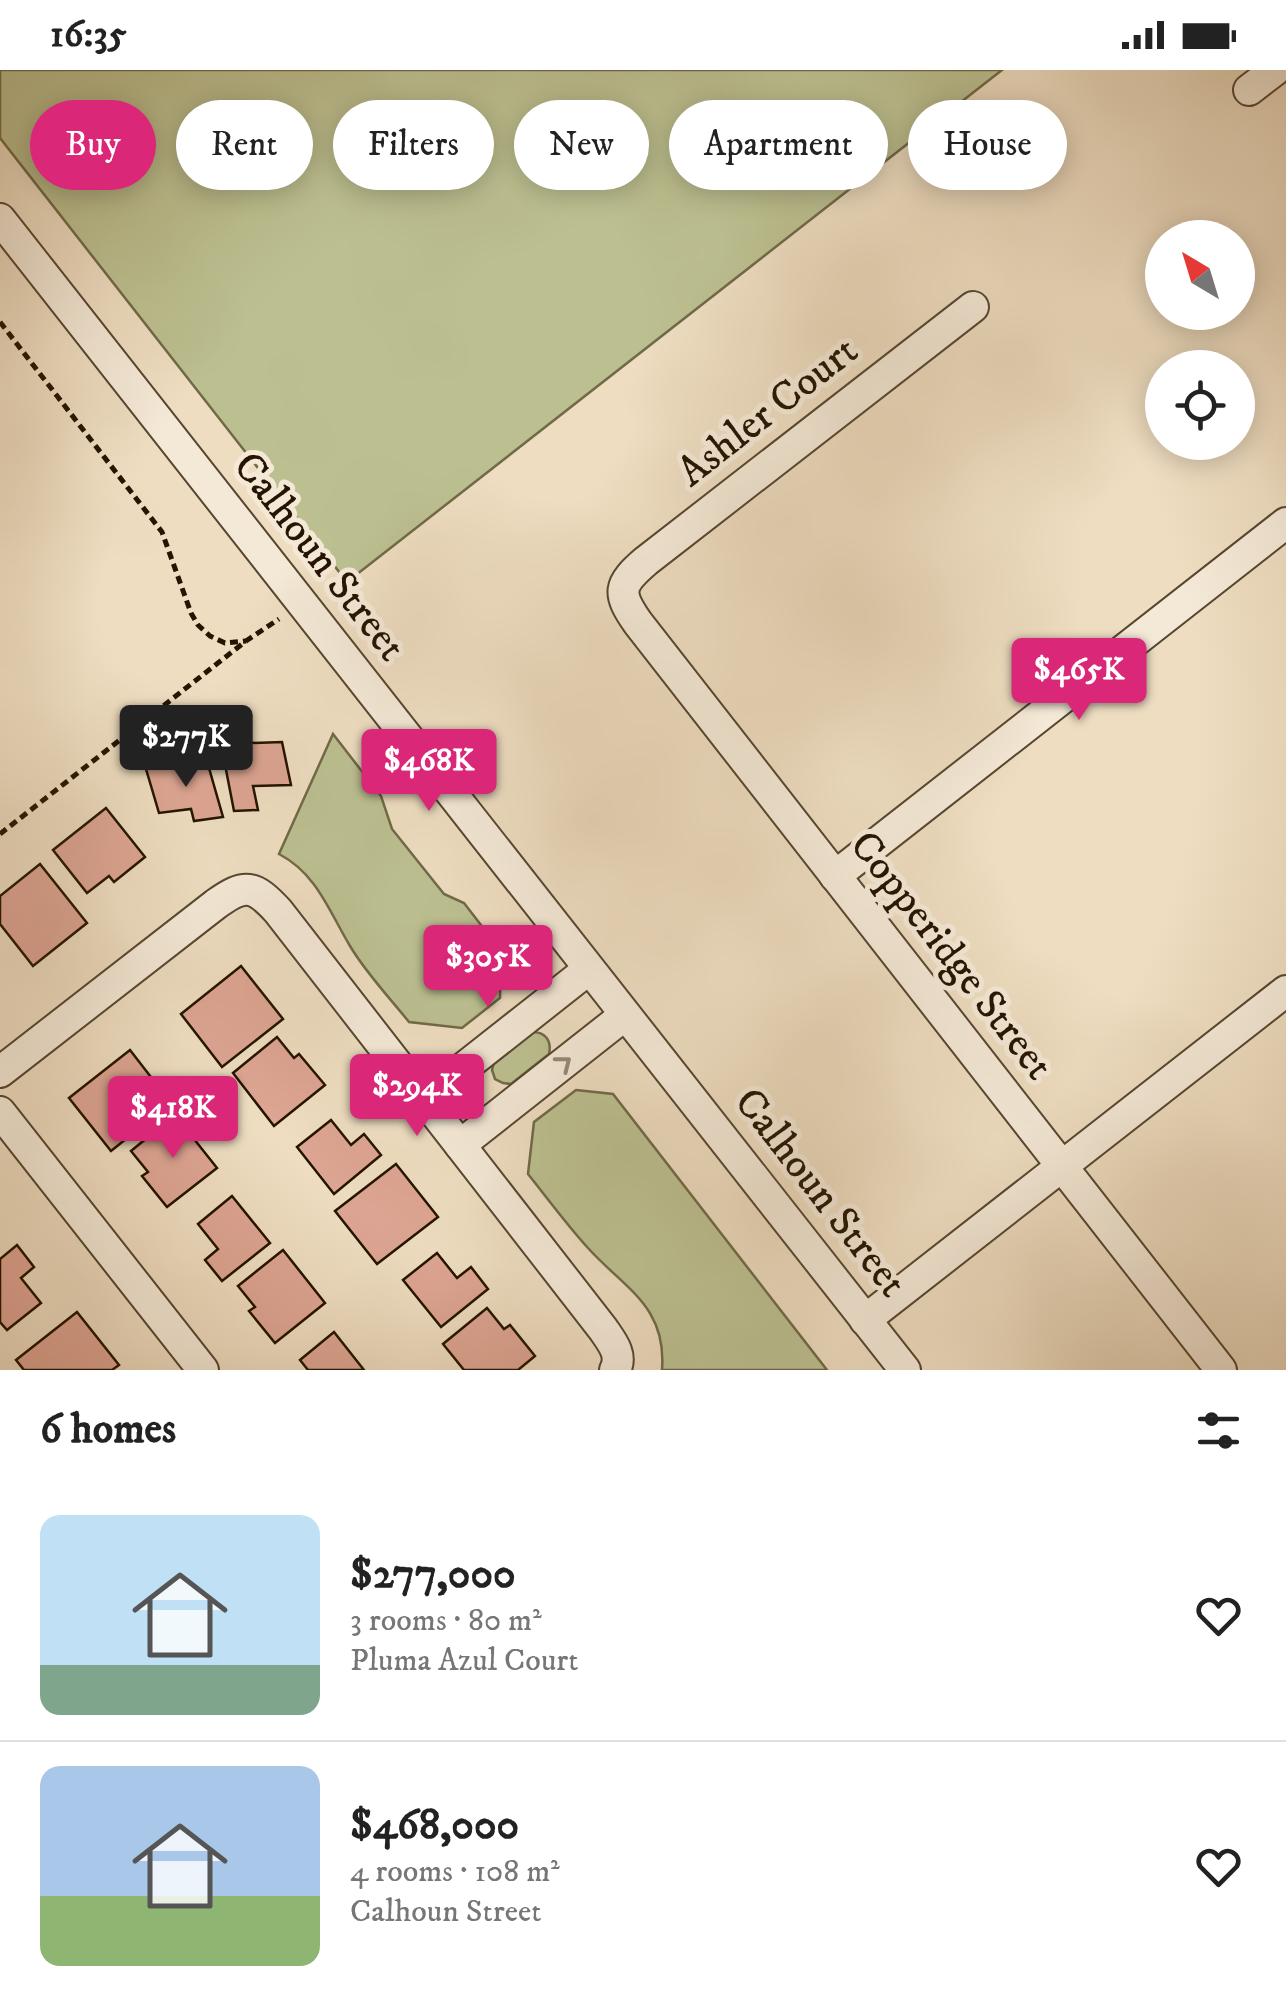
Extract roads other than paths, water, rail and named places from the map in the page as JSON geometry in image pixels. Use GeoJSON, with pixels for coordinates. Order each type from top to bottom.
{"type":"FeatureCollection","features":[{"type":"Feature","properties":{"kind":"street"},"geometry":{"type":"LineString","coordinates":[[1249,90],[1275,70]]}},
{"type":"Feature","properties":{"kind":"street","name":"Calhoun Street"},"geometry":{"type":"LineString","coordinates":[[0,219],[905,1370]]}},
{"type":"Feature","properties":{"kind":"street","name":"Ashler Court"},"geometry":{"type":"LineString","coordinates":[[622,590],[629,576],[646,561],[973,307]]}},
{"type":"Feature","properties":{"kind":"street"},"geometry":{"type":"LineString","coordinates":[[835,876],[1286,523]]}},
{"type":"Feature","properties":{"kind":"street","name":"Copperidge Street"},"geometry":{"type":"LineString","coordinates":[[622,590],[638,623],[1221,1370]]}},
{"type":"Feature","properties":{"kind":"street"},"geometry":{"type":"LineString","coordinates":[[0,1072],[216,904],[233,892],[249,888],[263,895],[278,912],[604,1329],[616,1347],[617,1366]]}},
{"type":"Feature","properties":{"kind":"street"},"geometry":{"type":"LineString","coordinates":[[424,1099],[589,970]]}},
{"type":"Feature","properties":{"kind":"street"},"geometry":{"type":"LineString","coordinates":[[865,1320],[1286,990]]}},
{"type":"Feature","properties":{"kind":"street"},"geometry":{"type":"LineString","coordinates":[[460,1145],[626,1015]]}},
{"type":"Feature","properties":{"kind":"street"},"geometry":{"type":"LineString","coordinates":[[0,1112],[203,1370]]}}]}
